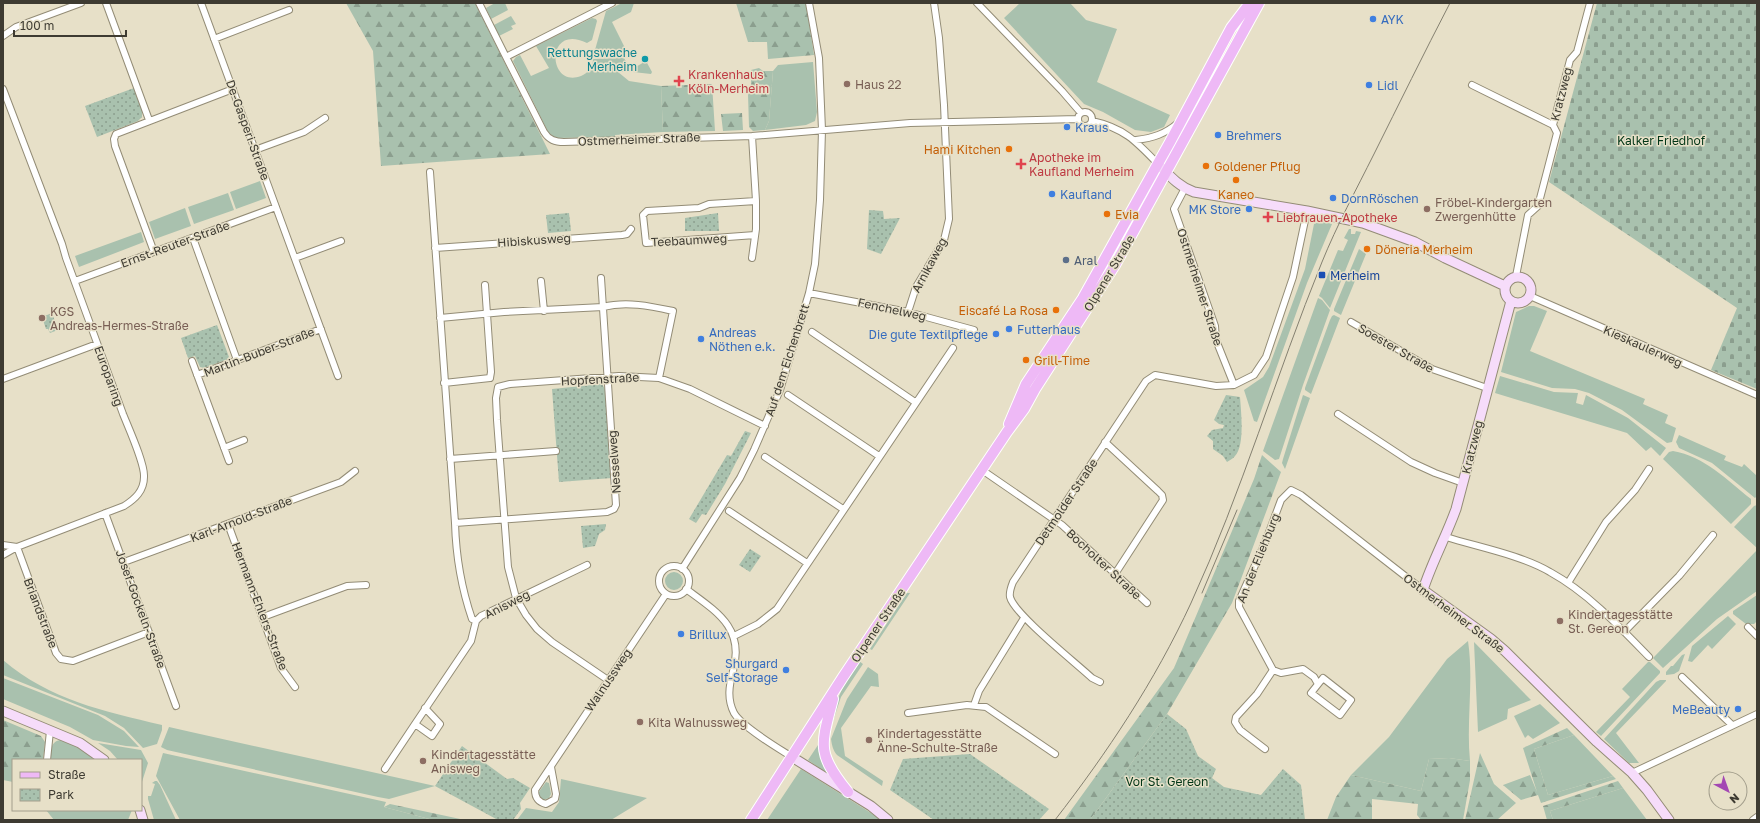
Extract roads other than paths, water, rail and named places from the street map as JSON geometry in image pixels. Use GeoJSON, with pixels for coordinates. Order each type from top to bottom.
{"type":"FeatureCollection","features":[{"type":"Feature","properties":{"kind":"main road","name":"Olpener Straße"},"geometry":{"type":"LineString","coordinates":[[1007,432],[1026,384],[1083,298],[1158,164],[1231,28],[1250,3]]}},
{"type":"Feature","properties":{"kind":"main road","name":"Olpener Straße"},"geometry":{"type":"LineString","coordinates":[[751,820],[836,688],[1007,432],[1024,409],[1104,284],[1259,3]]}},
{"type":"Feature","properties":{"kind":"main road"},"geometry":{"type":"LineString","coordinates":[[1026,384],[1025,388],[1027,392],[1031,393],[1036,389]]}},
{"type":"Feature","properties":{"kind":"main road"},"geometry":{"type":"LineString","coordinates":[[836,688],[825,730],[823,745],[828,765],[848,792]]}},
{"type":"Feature","properties":{"kind":"street"},"geometry":{"type":"LineString","coordinates":[[3,36],[16,27],[82,3]]}},
{"type":"Feature","properties":{"kind":"street"},"geometry":{"type":"LineString","coordinates":[[106,3],[150,120]]}},
{"type":"Feature","properties":{"kind":"street","name":"De-Gasperi-Straße"},"geometry":{"type":"LineString","coordinates":[[201,3],[338,376]]}},
{"type":"Feature","properties":{"kind":"street","name":"Ostmerheimer Straße"},"geometry":{"type":"LineString","coordinates":[[479,3],[544,132],[547,137],[553,140],[564,142],[752,136],[910,123],[1078,119]]}},
{"type":"Feature","properties":{"kind":"street"},"geometry":{"type":"LineString","coordinates":[[506,56],[612,3]]}},
{"type":"Feature","properties":{"kind":"street"},"geometry":{"type":"LineString","coordinates":[[809,3],[819,58],[822,130]]}},
{"type":"Feature","properties":{"kind":"street"},"geometry":{"type":"LineString","coordinates":[[934,3],[939,38],[944,122]]}},
{"type":"Feature","properties":{"kind":"street"},"geometry":{"type":"LineString","coordinates":[[976,3],[1062,91],[1081,113]]}},
{"type":"Feature","properties":{"kind":"street","name":"Kratzweg"},"geometry":{"type":"LineString","coordinates":[[1516,276],[1528,215],[1538,206],[1557,133],[1552,125],[1570,60],[1577,52],[1590,3]]}},
{"type":"Feature","properties":{"kind":"street"},"geometry":{"type":"LineString","coordinates":[[214,39],[289,10]]}},
{"type":"Feature","properties":{"kind":"street"},"geometry":{"type":"LineString","coordinates":[[1472,85],[1552,125]]}},
{"type":"Feature","properties":{"kind":"street","name":"Europaring"},"geometry":{"type":"LineString","coordinates":[[3,89],[62,244],[97,344],[134,442],[144,474],[144,480],[140,491],[134,500],[124,506],[16,547],[3,555]]}},
{"type":"Feature","properties":{"kind":"street"},"geometry":{"type":"LineString","coordinates":[[154,252],[115,146],[114,139],[116,134],[233,89]]}},
{"type":"Feature","properties":{"kind":"street"},"geometry":{"type":"LineString","coordinates":[[1085,111],[1092,116],[1092,121],[1085,126],[1079,123],[1078,119],[1081,113],[1085,111]]}},
{"type":"Feature","properties":{"kind":"street"},"geometry":{"type":"LineString","coordinates":[[255,150],[304,132],[325,118]]}},
{"type":"Feature","properties":{"kind":"street"},"geometry":{"type":"LineString","coordinates":[[1092,121],[1106,124],[1136,140],[1166,172],[1184,188],[1194,192],[1363,222],[1403,237],[1506,286]]}},
{"type":"Feature","properties":{"kind":"street"},"geometry":{"type":"LineString","coordinates":[[1136,140],[1163,134],[1180,121]]}},
{"type":"Feature","properties":{"kind":"street","name":"Arnikaweg"},"geometry":{"type":"LineString","coordinates":[[908,312],[916,287],[942,245],[947,232],[949,219],[944,122]]}},
{"type":"Feature","properties":{"kind":"street","name":"Auf dem Eichenbrett"},"geometry":{"type":"LineString","coordinates":[[682,569],[740,478],[765,426],[791,357],[815,264],[820,200],[822,130]]}},
{"type":"Feature","properties":{"kind":"street"},"geometry":{"type":"LineString","coordinates":[[752,136],[756,201],[755,235],[752,258]]}},
{"type":"Feature","properties":{"kind":"street"},"geometry":{"type":"LineString","coordinates":[[430,172],[455,523],[456,556],[462,587],[472,619],[476,621]]}},
{"type":"Feature","properties":{"kind":"street","name":"Ostmerheimer Straße"},"geometry":{"type":"LineString","coordinates":[[1184,188],[1174,209],[1215,326],[1216,340],[1234,385]]}},
{"type":"Feature","properties":{"kind":"street","name":"Teebaumweg"},"geometry":{"type":"LineString","coordinates":[[755,235],[646,243],[643,215],[646,211],[699,208],[709,204],[756,201]]}},
{"type":"Feature","properties":{"kind":"street","name":"Ernst-Reuter-Straße"},"geometry":{"type":"LineString","coordinates":[[75,281],[276,207]]}},
{"type":"Feature","properties":{"kind":"street"},"geometry":{"type":"LineString","coordinates":[[1234,385],[1254,375],[1266,357],[1293,277],[1307,211]]}},
{"type":"Feature","properties":{"kind":"street","name":"Hibiskusweg"},"geometry":{"type":"LineString","coordinates":[[435,248],[622,235],[627,234],[631,229]]}},
{"type":"Feature","properties":{"kind":"street"},"geometry":{"type":"LineString","coordinates":[[193,238],[237,360]]}},
{"type":"Feature","properties":{"kind":"street"},"geometry":{"type":"LineString","coordinates":[[295,258],[341,241]]}},
{"type":"Feature","properties":{"kind":"street"},"geometry":{"type":"LineString","coordinates":[[1516,276],[1527,280],[1531,285],[1532,290],[1527,300],[1519,303],[1511,301],[1505,293],[1508,281],[1516,276]]}},
{"type":"Feature","properties":{"kind":"street"},"geometry":{"type":"LineString","coordinates":[[601,278],[607,377]]}},
{"type":"Feature","properties":{"kind":"street"},"geometry":{"type":"LineString","coordinates":[[541,281],[544,311]]}},
{"type":"Feature","properties":{"kind":"street"},"geometry":{"type":"LineString","coordinates":[[485,285],[491,372],[490,378]]}},
{"type":"Feature","properties":{"kind":"street","name":"Fenchelweg"},"geometry":{"type":"LineString","coordinates":[[809,292],[908,312],[974,330]]}},
{"type":"Feature","properties":{"kind":"street","name":"Kieskaulerweg"},"geometry":{"type":"LineString","coordinates":[[1530,296],[1757,395]]}},
{"type":"Feature","properties":{"kind":"street","name":"Kratzweg"},"geometry":{"type":"LineString","coordinates":[[1423,590],[1429,572],[1446,537],[1463,483],[1511,301]]}},
{"type":"Feature","properties":{"kind":"street"},"geometry":{"type":"LineString","coordinates":[[440,318],[487,315],[504,312],[603,307],[612,305],[659,307],[673,312],[660,378]]}},
{"type":"Feature","properties":{"kind":"street","name":"Soester Straße"},"geometry":{"type":"LineString","coordinates":[[1351,322],[1432,369],[1488,388]]}},
{"type":"Feature","properties":{"kind":"street","name":"Martin-Buber-Straße"},"geometry":{"type":"LineString","coordinates":[[197,375],[321,328]]}},
{"type":"Feature","properties":{"kind":"street"},"geometry":{"type":"LineString","coordinates":[[812,332],[915,402]]}},
{"type":"Feature","properties":{"kind":"street"},"geometry":{"type":"LineString","coordinates":[[3,379],[97,344]]}},
{"type":"Feature","properties":{"kind":"street"},"geometry":{"type":"LineString","coordinates":[[734,636],[758,624],[777,609],[915,402],[953,348]]}},
{"type":"Feature","properties":{"kind":"street","name":"Martin-Buber-Straße"},"geometry":{"type":"LineString","coordinates":[[192,361],[229,461]]}},
{"type":"Feature","properties":{"kind":"street","name":"Detmolder Straße"},"geometry":{"type":"LineString","coordinates":[[1100,682],[1092,678],[1024,618],[1010,598],[1012,582],[1150,377],[1155,375],[1216,386],[1234,385]]}},
{"type":"Feature","properties":{"kind":"street","name":"Hopfenstraße"},"geometry":{"type":"LineString","coordinates":[[498,387],[510,384],[607,377],[626,376],[660,378],[690,389],[765,426]]}},
{"type":"Feature","properties":{"kind":"street","name":"Nesselweg"},"geometry":{"type":"LineString","coordinates":[[505,519],[607,512],[614,509],[616,502],[607,377]]}},
{"type":"Feature","properties":{"kind":"street"},"geometry":{"type":"LineString","coordinates":[[444,383],[490,378]]}},
{"type":"Feature","properties":{"kind":"street"},"geometry":{"type":"LineString","coordinates":[[490,378],[498,387],[496,398],[508,567],[516,598],[534,624],[552,642],[608,680]]}},
{"type":"Feature","properties":{"kind":"street"},"geometry":{"type":"LineString","coordinates":[[788,395],[879,456]]}},
{"type":"Feature","properties":{"kind":"street"},"geometry":{"type":"LineString","coordinates":[[1338,414],[1411,462],[1435,474],[1463,483]]}},
{"type":"Feature","properties":{"kind":"street"},"geometry":{"type":"LineString","coordinates":[[224,448],[244,440]]}},
{"type":"Feature","properties":{"kind":"street"},"geometry":{"type":"LineString","coordinates":[[1105,442],[1162,495],[1163,500],[1115,574]]}},
{"type":"Feature","properties":{"kind":"street"},"geometry":{"type":"LineString","coordinates":[[450,458],[556,451]]}},
{"type":"Feature","properties":{"kind":"street"},"geometry":{"type":"LineString","coordinates":[[765,458],[843,509]]}},
{"type":"Feature","properties":{"kind":"street"},"geometry":{"type":"LineString","coordinates":[[1568,583],[1603,527],[1635,490],[1649,469]]}},
{"type":"Feature","properties":{"kind":"street","name":"Bocholter Straße"},"geometry":{"type":"LineString","coordinates":[[982,470],[1062,525],[1147,603]]}},
{"type":"Feature","properties":{"kind":"street","name":"Karl-Arnold-Straße"},"geometry":{"type":"LineString","coordinates":[[124,562],[341,482],[355,471]]}},
{"type":"Feature","properties":{"kind":"street","name":"Ostmerheimer Straße"},"geometry":{"type":"LineString","coordinates":[[1291,490],[1301,495],[1423,590],[1491,639],[1571,715],[1597,742],[1632,773],[1647,790],[1669,820]]}},
{"type":"Feature","properties":{"kind":"street","name":"An der Fliehburg"},"geometry":{"type":"LineString","coordinates":[[1273,670],[1240,612],[1239,601],[1281,500],[1291,490]]}},
{"type":"Feature","properties":{"kind":"street"},"geometry":{"type":"LineString","coordinates":[[729,511],[807,563]]}},
{"type":"Feature","properties":{"kind":"street","name":"Josef-Gockeln-Straße"},"geometry":{"type":"LineString","coordinates":[[105,513],[176,706]]}},
{"type":"Feature","properties":{"kind":"street"},"geometry":{"type":"LineString","coordinates":[[455,523],[505,519]]}},
{"type":"Feature","properties":{"kind":"street","name":"Hermann-Ehlers-Straße"},"geometry":{"type":"LineString","coordinates":[[228,524],[281,668],[295,687]]}},
{"type":"Feature","properties":{"kind":"street"},"geometry":{"type":"LineString","coordinates":[[1624,632],[1679,576],[1713,534]]}},
{"type":"Feature","properties":{"kind":"street"},"geometry":{"type":"LineString","coordinates":[[1446,537],[1527,562],[1549,571],[1568,583],[1600,609],[1649,657]]}},
{"type":"Feature","properties":{"kind":"street","name":"Europaring"},"geometry":{"type":"LineString","coordinates":[[3,545],[16,547]]}},
{"type":"Feature","properties":{"kind":"street","name":"Briandstraße"},"geometry":{"type":"LineString","coordinates":[[16,547],[54,647],[62,659],[73,661],[149,632]]}},
{"type":"Feature","properties":{"kind":"street","name":"Anisweg"},"geometry":{"type":"LineString","coordinates":[[385,769],[471,641],[476,621],[485,614],[516,598],[586,565]]}},
{"type":"Feature","properties":{"kind":"street"},"geometry":{"type":"LineString","coordinates":[[671,566],[682,569],[688,578],[686,589],[675,596],[666,594],[660,587],[659,577],[661,573],[671,566]]}},
{"type":"Feature","properties":{"kind":"street"},"geometry":{"type":"LineString","coordinates":[[263,618],[347,586],[366,586]]}},
{"type":"Feature","properties":{"kind":"street"},"geometry":{"type":"LineString","coordinates":[[686,589],[721,616],[734,636],[736,657],[730,682],[729,694],[734,714],[745,725],[888,820]]}},
{"type":"Feature","properties":{"kind":"street","name":"Walnussweg"},"geometry":{"type":"LineString","coordinates":[[551,767],[556,794],[555,799],[546,804],[537,800],[535,790],[666,594]]}},
{"type":"Feature","properties":{"kind":"street"},"geometry":{"type":"LineString","coordinates":[[974,705],[979,691],[1024,618]]}},
{"type":"Feature","properties":{"kind":"street"},"geometry":{"type":"LineString","coordinates":[[1748,627],[1757,636]]}},
{"type":"Feature","properties":{"kind":"street"},"geometry":{"type":"LineString","coordinates":[[1264,749],[1240,730],[1235,722],[1236,717],[1256,694],[1273,670],[1280,673],[1303,669],[1314,677],[1318,684]]}},
{"type":"Feature","properties":{"kind":"street"},"geometry":{"type":"LineString","coordinates":[[1682,677],[1732,725]]}},
{"type":"Feature","properties":{"kind":"street"},"geometry":{"type":"LineString","coordinates":[[1323,678],[1351,700],[1340,715],[1311,693],[1318,684],[1323,678]]}},
{"type":"Feature","properties":{"kind":"street"},"geometry":{"type":"LineString","coordinates":[[908,713],[974,705],[986,707],[1055,754]]}},
{"type":"Feature","properties":{"kind":"street"},"geometry":{"type":"LineString","coordinates":[[415,724],[432,736],[440,724],[426,708]]}},
{"type":"Feature","properties":{"kind":"street"},"geometry":{"type":"LineString","coordinates":[[3,711],[50,730],[84,746],[103,759]]}},
{"type":"Feature","properties":{"kind":"street"},"geometry":{"type":"LineString","coordinates":[[1632,773],[1757,714]]}},
{"type":"Feature","properties":{"kind":"street"},"geometry":{"type":"LineString","coordinates":[[47,759],[50,730]]}},
{"type":"Feature","properties":{"kind":"street"},"geometry":{"type":"LineString","coordinates":[[1753,820],[1757,817]]}},
{"type":"Feature","properties":{"kind":"tram line"},"geometry":{"type":"LineString","coordinates":[[1055,820],[1093,769],[1129,716],[1177,632],[1227,519],[1289,347],[1328,248],[1450,3]]}},
{"type":"Feature","properties":{"kind":"tram line"},"geometry":{"type":"LineString","coordinates":[[1202,593],[1237,510]]}},
{"type":"Feature","properties":{"kind":"place","name":"AYK"},"geometry":{"type":"Point","coordinates":[1373,19]}},
{"type":"Feature","properties":{"kind":"place","name":"Rettungswache Merheim"},"geometry":{"type":"Point","coordinates":[645,59]}},
{"type":"Feature","properties":{"kind":"place","name":"Krankenhaus Köln-Merheim"},"geometry":{"type":"Point","coordinates":[679,81]}},
{"type":"Feature","properties":{"kind":"place","name":"Haus 22"},"geometry":{"type":"Point","coordinates":[847,84]}},
{"type":"Feature","properties":{"kind":"place","name":"Lidl"},"geometry":{"type":"Point","coordinates":[1369,85]}},
{"type":"Feature","properties":{"kind":"place","name":"Kraus"},"geometry":{"type":"Point","coordinates":[1067,127]}},
{"type":"Feature","properties":{"kind":"place","name":"Brehmers"},"geometry":{"type":"Point","coordinates":[1218,135]}},
{"type":"Feature","properties":{"kind":"place","name":"Hami Kitchen"},"geometry":{"type":"Point","coordinates":[1009,149]}},
{"type":"Feature","properties":{"kind":"place","name":"Apotheke im Kaufland Merheim"},"geometry":{"type":"Point","coordinates":[1021,164]}},
{"type":"Feature","properties":{"kind":"place","name":"Goldener Pflug"},"geometry":{"type":"Point","coordinates":[1206,166]}},
{"type":"Feature","properties":{"kind":"place","name":"Kaneo"},"geometry":{"type":"Point","coordinates":[1236,180]}},
{"type":"Feature","properties":{"kind":"place","name":"Kaufland"},"geometry":{"type":"Point","coordinates":[1052,194]}},
{"type":"Feature","properties":{"kind":"place","name":"DornRöschen"},"geometry":{"type":"Point","coordinates":[1333,198]}},
{"type":"Feature","properties":{"kind":"place","name":"MK Store"},"geometry":{"type":"Point","coordinates":[1249,209]}},
{"type":"Feature","properties":{"kind":"place","name":"Fröbel-Kindergarten Zwergenhütte"},"geometry":{"type":"Point","coordinates":[1427,209]}},
{"type":"Feature","properties":{"kind":"place","name":"Evia"},"geometry":{"type":"Point","coordinates":[1107,214]}},
{"type":"Feature","properties":{"kind":"place","name":"Liebfrauen-Apotheke"},"geometry":{"type":"Point","coordinates":[1268,217]}},
{"type":"Feature","properties":{"kind":"place","name":"Döneria Merheim"},"geometry":{"type":"Point","coordinates":[1367,249]}},
{"type":"Feature","properties":{"kind":"place","name":"Aral"},"geometry":{"type":"Point","coordinates":[1066,260]}},
{"type":"Feature","properties":{"kind":"place","name":"Merheim"},"geometry":{"type":"Point","coordinates":[1322,275]}},
{"type":"Feature","properties":{"kind":"place","name":"Eiscafé La Rosa"},"geometry":{"type":"Point","coordinates":[1056,310]}},
{"type":"Feature","properties":{"kind":"place","name":"KGS Andreas-Hermes-Straße"},"geometry":{"type":"Point","coordinates":[42,318]}},
{"type":"Feature","properties":{"kind":"place","name":"Futterhaus"},"geometry":{"type":"Point","coordinates":[1009,329]}},
{"type":"Feature","properties":{"kind":"place","name":"Die gute Textilpflege"},"geometry":{"type":"Point","coordinates":[996,334]}},
{"type":"Feature","properties":{"kind":"place","name":"Andreas Nöthen e.k."},"geometry":{"type":"Point","coordinates":[701,339]}},
{"type":"Feature","properties":{"kind":"place","name":"Grill-Time"},"geometry":{"type":"Point","coordinates":[1026,360]}},
{"type":"Feature","properties":{"kind":"place","name":"Kindertagesstätte St. Gereon"},"geometry":{"type":"Point","coordinates":[1560,621]}},
{"type":"Feature","properties":{"kind":"place","name":"Brillux"},"geometry":{"type":"Point","coordinates":[681,634]}},
{"type":"Feature","properties":{"kind":"place","name":"Shurgard Self-Storage"},"geometry":{"type":"Point","coordinates":[786,670]}},
{"type":"Feature","properties":{"kind":"place","name":"MeBeauty"},"geometry":{"type":"Point","coordinates":[1738,709]}},
{"type":"Feature","properties":{"kind":"place","name":"Kita Walnussweg"},"geometry":{"type":"Point","coordinates":[640,722]}},
{"type":"Feature","properties":{"kind":"place","name":"Kindertagesstätte Änne-Schulte-Straße"},"geometry":{"type":"Point","coordinates":[869,740]}},
{"type":"Feature","properties":{"kind":"place","name":"Kindertagesstätte Anisweg"},"geometry":{"type":"Point","coordinates":[423,761]}},
{"type":"Feature","properties":{"kind":"park label","name":"Kalker Friedhof"},"geometry":{"type":"Point","coordinates":[1661,140]}},
{"type":"Feature","properties":{"kind":"park label","name":"Vor St. Gereon"},"geometry":{"type":"Point","coordinates":[1167,781]}}]}
